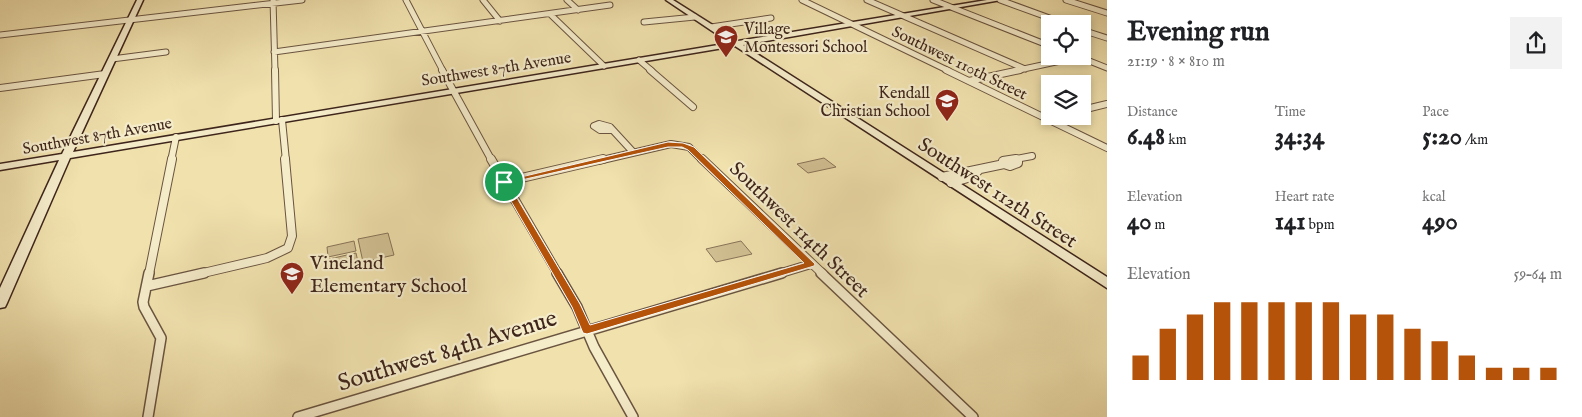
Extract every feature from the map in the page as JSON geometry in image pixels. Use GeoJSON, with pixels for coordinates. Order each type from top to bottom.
{"type":"FeatureCollection","features":[{"type":"Feature","properties":{"kind":"main road"},"geometry":{"type":"LineString","coordinates":[[0,303],[66,155],[140,0]]}},
{"type":"Feature","properties":{"kind":"main road","name":"Southwest 112th Street"},"geometry":{"type":"LineString","coordinates":[[669,0],[1107,283]]}},
{"type":"Feature","properties":{"kind":"main road","name":"Southwest 87th Avenue"},"geometry":{"type":"LineString","coordinates":[[0,167],[999,0]]}},
{"type":"Feature","properties":{"kind":"street"},"geometry":{"type":"LineString","coordinates":[[0,35],[302,0]]}},
{"type":"Feature","properties":{"kind":"street"},"geometry":{"type":"LineString","coordinates":[[406,0],[452,91],[577,307],[594,347],[633,417]]}},
{"type":"Feature","properties":{"kind":"street"},"geometry":{"type":"LineString","coordinates":[[483,0],[500,21]]}},
{"type":"Feature","properties":{"kind":"street"},"geometry":{"type":"LineString","coordinates":[[566,0],[578,10]]}},
{"type":"Feature","properties":{"kind":"street","name":"Southwest 110th Street"},"geometry":{"type":"LineString","coordinates":[[802,0],[1041,117]]}},
{"type":"Feature","properties":{"kind":"street"},"geometry":{"type":"LineString","coordinates":[[867,0],[1025,69]]}},
{"type":"Feature","properties":{"kind":"street"},"geometry":{"type":"LineString","coordinates":[[933,0],[1041,43]]}},
{"type":"Feature","properties":{"kind":"street"},"geometry":{"type":"LineString","coordinates":[[999,0],[1041,15]]}},
{"type":"Feature","properties":{"kind":"street"},"geometry":{"type":"LineString","coordinates":[[1066,0],[1107,13]]}},
{"type":"Feature","properties":{"kind":"street"},"geometry":{"type":"LineString","coordinates":[[147,286],[267,258],[288,248],[292,236],[279,120],[274,52],[273,2]]}},
{"type":"Feature","properties":{"kind":"street"},"geometry":{"type":"LineString","coordinates":[[274,52],[610,5]]}},
{"type":"Feature","properties":{"kind":"street"},"geometry":{"type":"LineString","coordinates":[[550,14],[604,66]]}},
{"type":"Feature","properties":{"kind":"street"},"geometry":{"type":"LineString","coordinates":[[644,22],[695,17]]}},
{"type":"Feature","properties":{"kind":"street"},"geometry":{"type":"LineString","coordinates":[[711,27],[771,18]]}},
{"type":"Feature","properties":{"kind":"street"},"geometry":{"type":"LineString","coordinates":[[1091,33],[1107,38]]}},
{"type":"Feature","properties":{"kind":"street"},"geometry":{"type":"LineString","coordinates":[[112,59],[166,52]]}},
{"type":"Feature","properties":{"kind":"street"},"geometry":{"type":"LineString","coordinates":[[639,60],[693,108]]}},
{"type":"Feature","properties":{"kind":"street"},"geometry":{"type":"LineString","coordinates":[[1091,62],[1107,68]]}},
{"type":"Feature","properties":{"kind":"street"},"geometry":{"type":"LineString","coordinates":[[968,81],[1043,65]]}},
{"type":"Feature","properties":{"kind":"street"},"geometry":{"type":"LineString","coordinates":[[0,88],[105,74]]}},
{"type":"Feature","properties":{"kind":"street"},"geometry":{"type":"LineString","coordinates":[[1091,108],[1107,104]]}},
{"type":"Feature","properties":{"kind":"street","name":"Southwest 110th Street"},"geometry":{"type":"LineString","coordinates":[[1059,125],[1107,148]]}},
{"type":"Feature","properties":{"kind":"street"},"geometry":{"type":"LineString","coordinates":[[612,130],[633,152]]}},
{"type":"Feature","properties":{"kind":"street"},"geometry":{"type":"LineString","coordinates":[[148,417],[160,338],[159,330],[144,307],[176,137]]}},
{"type":"Feature","properties":{"kind":"street","name":"Southwest 114th Street"},"geometry":{"type":"LineString","coordinates":[[504,182],[674,143],[689,147],[973,417]]}},
{"type":"Feature","properties":{"kind":"street"},"geometry":{"type":"LineString","coordinates":[[947,180],[971,177],[978,171],[1004,164],[1010,166],[1018,163],[1018,160],[1032,156]]}},
{"type":"Feature","properties":{"kind":"street","name":"Southwest 84th Avenue"},"geometry":{"type":"LineString","coordinates":[[298,417],[811,264]]}},
{"type":"Feature","properties":{"kind":"shaded area"},"geometry":{"type":"Polygon","coordinates":[[[824,158],[836,167],[808,173],[797,164],[824,158]]]}},
{"type":"Feature","properties":{"kind":"shaded area"},"geometry":{"type":"Polygon","coordinates":[[[388,233],[394,255],[363,262],[358,239],[388,233]]]}},
{"type":"Feature","properties":{"kind":"shaded area"},"geometry":{"type":"Polygon","coordinates":[[[354,241],[356,251],[328,257],[327,247],[354,241]]]}},
{"type":"Feature","properties":{"kind":"shaded area"},"geometry":{"type":"Polygon","coordinates":[[[741,241],[752,254],[716,262],[706,249],[741,241]]]}},
{"type":"Feature","properties":{"kind":"shaded area"},"geometry":{"type":"Polygon","coordinates":[[[356,253],[358,262],[330,269],[329,259],[356,253]]]}},
{"type":"Feature","properties":{"kind":"place","name":"Village Montessori School"},"geometry":{"type":"Point","coordinates":[726,58]}},
{"type":"Feature","properties":{"kind":"place","name":"Kendall Christian School"},"geometry":{"type":"Point","coordinates":[947,122]}},
{"type":"Feature","properties":{"kind":"place","name":"Vineland Elementary School"},"geometry":{"type":"Point","coordinates":[292,295]}},
{"type":"Feature","properties":{"kind":"route"},"geometry":{"type":"LineString","coordinates":[[677,143],[691,148],[811,264],[587,330],[577,307],[504,182],[677,143]]}}]}
